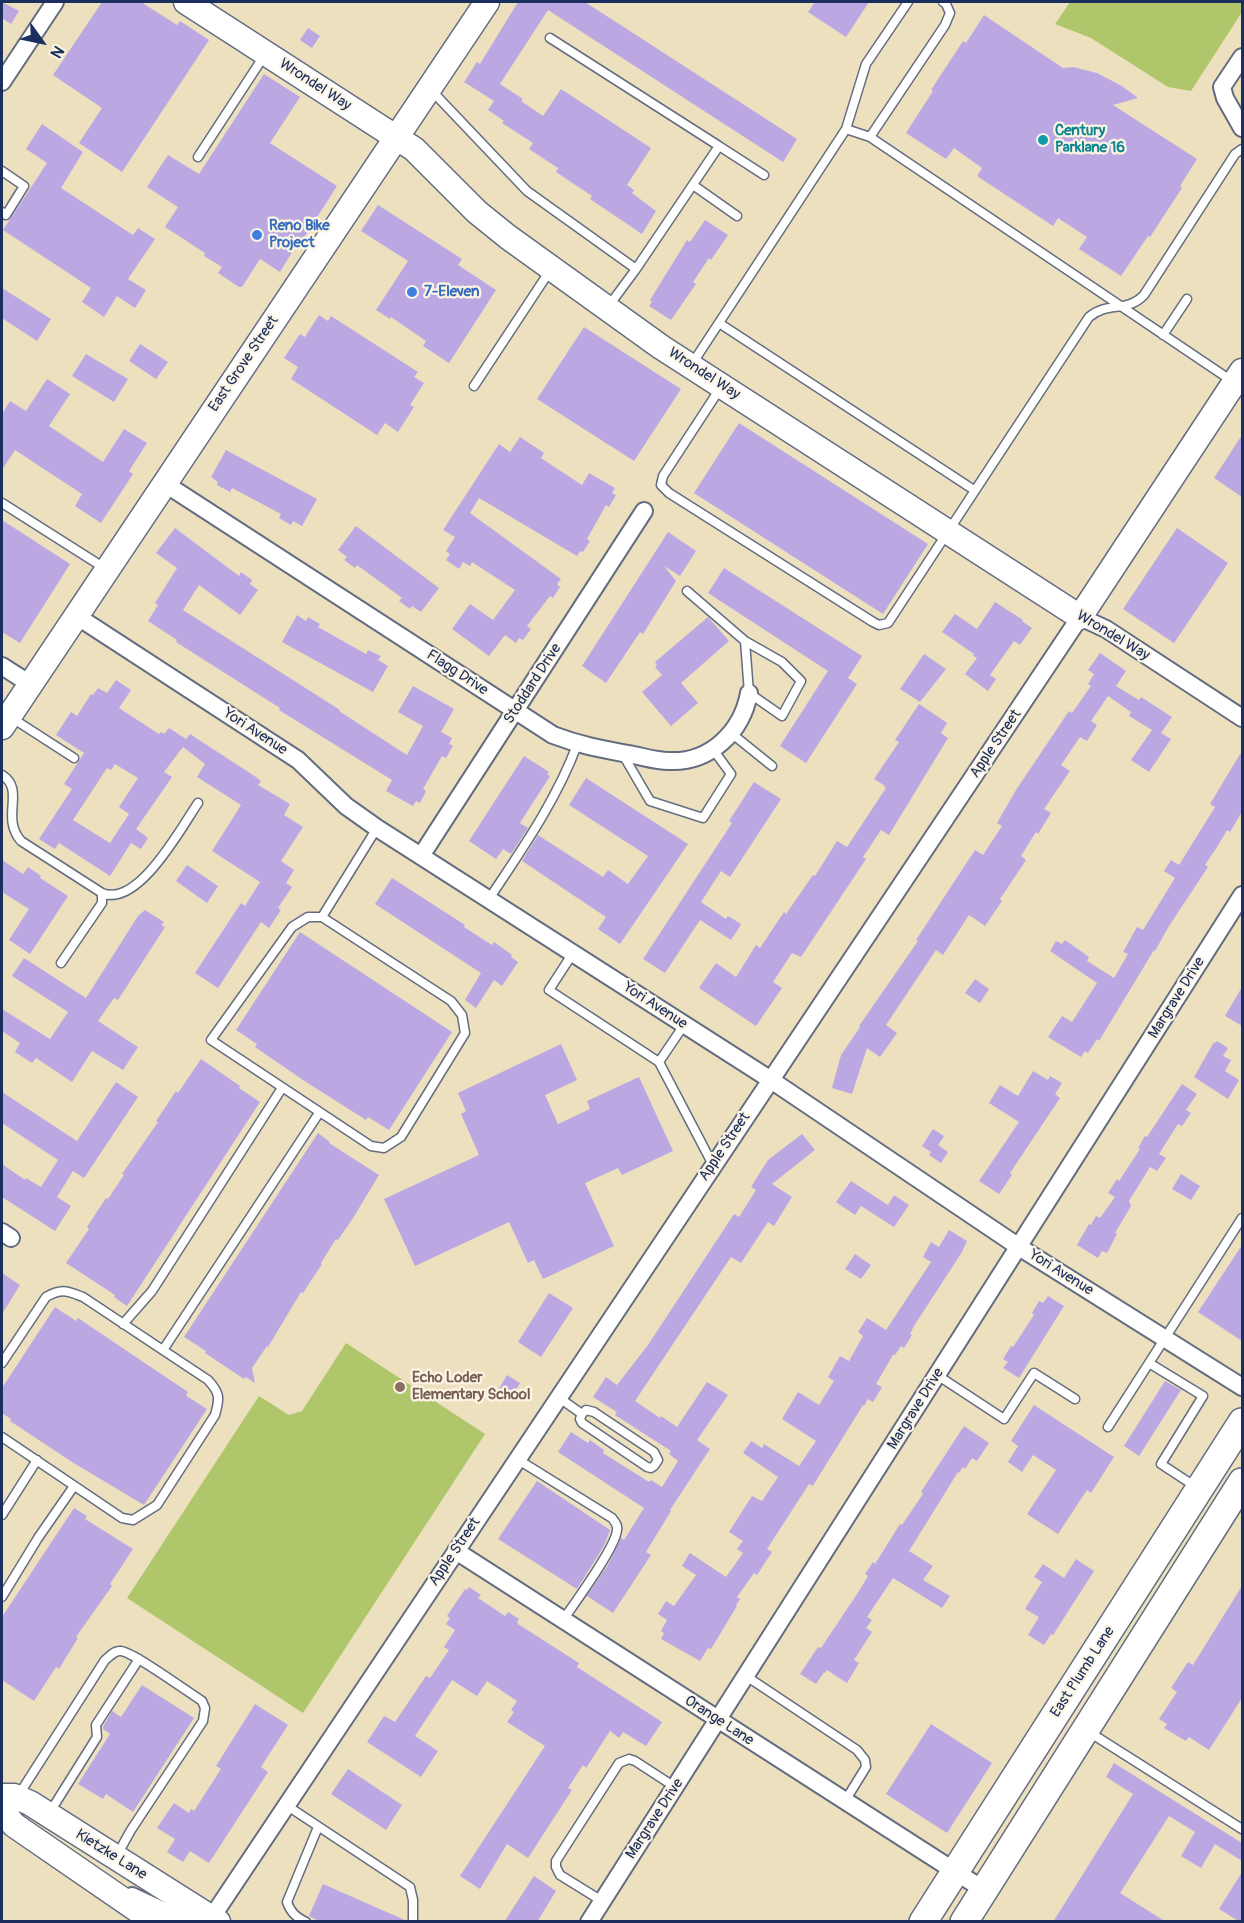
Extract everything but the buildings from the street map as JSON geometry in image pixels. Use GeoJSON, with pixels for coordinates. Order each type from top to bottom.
{"type":"FeatureCollection","features":[{"type":"Feature","properties":{"kind":"main road","name":"East Plumb Lane"},"geometry":{"type":"LineString","coordinates":[[923,1922],[1241,1428]]}},
{"type":"Feature","properties":{"kind":"main road"},"geometry":{"type":"LineString","coordinates":[[964,1922],[1242,1482]]}},
{"type":"Feature","properties":{"kind":"street"},"geometry":{"type":"LineString","coordinates":[[4,71],[55,2]]}},
{"type":"Feature","properties":{"kind":"street","name":"Wrondel Way"},"geometry":{"type":"LineString","coordinates":[[186,2],[414,149],[477,212],[508,237],[607,309],[691,366],[1242,718]]}},
{"type":"Feature","properties":{"kind":"street","name":"East Grove Street"},"geometry":{"type":"LineString","coordinates":[[5,721],[487,2]]}},
{"type":"Feature","properties":{"kind":"street"},"geometry":{"type":"LineString","coordinates":[[1242,57],[1222,87],[1222,92],[1242,128]]}},
{"type":"Feature","properties":{"kind":"street","name":"Apple Street"},"geometry":{"type":"LineString","coordinates":[[212,1920],[286,1805],[1238,377]]}},
{"type":"Feature","properties":{"kind":"street","name":"Flagg Drive"},"geometry":{"type":"LineString","coordinates":[[164,483],[515,711],[553,735],[577,745],[669,761],[688,759],[724,741],[737,726],[746,709],[749,693]]}},
{"type":"Feature","properties":{"kind":"street","name":"Stoddard Drive"},"geometry":{"type":"LineString","coordinates":[[421,856],[644,511]]}},
{"type":"Feature","properties":{"kind":"street","name":"Yori Avenue"},"geometry":{"type":"LineString","coordinates":[[75,615],[298,760],[346,806],[377,828],[771,1080],[1019,1247],[1242,1387]]}},
{"type":"Feature","properties":{"kind":"street"},"geometry":{"type":"LineString","coordinates":[[2,666],[30,684]]}},
{"type":"Feature","properties":{"kind":"street","name":"Margrave Drive"},"geometry":{"type":"LineString","coordinates":[[589,1922],[1242,895]]}},
{"type":"Feature","properties":{"kind":"street","name":"Orange Lane"},"geometry":{"type":"LineString","coordinates":[[456,1551],[984,1890]]}},
{"type":"Feature","properties":{"kind":"street","name":"Kietzke Lane"},"geometry":{"type":"LineString","coordinates":[[155,1922],[14,1825],[6,1805],[30,1803],[212,1920]]}},
{"type":"Feature","properties":{"kind":"street"},"geometry":{"type":"LineString","coordinates":[[93,1879],[188,1922]]}},
{"type":"Feature","properties":{"kind":"lane"},"geometry":{"type":"LineString","coordinates":[[691,366],[846,129],[866,64],[908,2]]}},
{"type":"Feature","properties":{"kind":"lane"},"geometry":{"type":"LineString","coordinates":[[870,136],[945,25],[950,13],[943,2]]}},
{"type":"Feature","properties":{"kind":"lane"},"geometry":{"type":"LineString","coordinates":[[550,38],[764,175]]}},
{"type":"Feature","properties":{"kind":"lane"},"geometry":{"type":"LineString","coordinates":[[198,156],[265,53]]}},
{"type":"Feature","properties":{"kind":"lane"},"geometry":{"type":"LineString","coordinates":[[429,88],[527,191],[636,269]]}},
{"type":"Feature","properties":{"kind":"lane"},"geometry":{"type":"LineString","coordinates":[[846,129],[870,136],[1163,335],[1238,377]]}},
{"type":"Feature","properties":{"kind":"lane"},"geometry":{"type":"LineString","coordinates":[[607,309],[719,146]]}},
{"type":"Feature","properties":{"kind":"lane"},"geometry":{"type":"LineString","coordinates":[[722,386],[663,476],[661,485],[669,493],[873,622],[879,625],[888,623],[1089,317],[1097,311],[1137,302],[1144,295],[1235,154],[1242,149]]}},
{"type":"Feature","properties":{"kind":"lane"},"geometry":{"type":"LineString","coordinates":[[2,171],[24,186],[6,215],[2,212]]}},
{"type":"Feature","properties":{"kind":"lane"},"geometry":{"type":"LineString","coordinates":[[693,185],[737,216]]}},
{"type":"Feature","properties":{"kind":"lane"},"geometry":{"type":"LineString","coordinates":[[474,387],[551,268]]}},
{"type":"Feature","properties":{"kind":"lane"},"geometry":{"type":"LineString","coordinates":[[1163,335],[1187,299]]}},
{"type":"Feature","properties":{"kind":"lane"},"geometry":{"type":"LineString","coordinates":[[719,323],[974,490]]}},
{"type":"Feature","properties":{"kind":"lane"},"geometry":{"type":"LineString","coordinates":[[2,503],[106,570]]}},
{"type":"Feature","properties":{"kind":"lane"},"geometry":{"type":"LineString","coordinates":[[687,591],[746,641],[782,662],[801,681],[782,716],[749,693],[746,641]]}},
{"type":"Feature","properties":{"kind":"lane"},"geometry":{"type":"LineString","coordinates":[[5,721],[74,758]]}},
{"type":"Feature","properties":{"kind":"lane"},"geometry":{"type":"LineString","coordinates":[[731,733],[772,766]]}},
{"type":"Feature","properties":{"kind":"lane"},"geometry":{"type":"LineString","coordinates":[[489,899],[542,819],[560,786],[577,745]]}},
{"type":"Feature","properties":{"kind":"lane"},"geometry":{"type":"LineString","coordinates":[[622,753],[650,801],[703,818],[730,774],[712,748]]}},
{"type":"Feature","properties":{"kind":"lane"},"geometry":{"type":"LineString","coordinates":[[2,775],[13,787],[11,824],[14,834],[21,841],[110,896],[135,885],[156,866],[198,803]]}},
{"type":"Feature","properties":{"kind":"lane"},"geometry":{"type":"LineString","coordinates":[[322,916],[377,828]]}},
{"type":"Feature","properties":{"kind":"lane"},"geometry":{"type":"LineString","coordinates":[[60,963],[102,903],[102,893]]}},
{"type":"Feature","properties":{"kind":"lane"},"geometry":{"type":"LineString","coordinates":[[322,916],[451,1001],[462,1015],[465,1033],[401,1137],[384,1148],[371,1146],[211,1040],[292,927],[308,917],[322,916]]}},
{"type":"Feature","properties":{"kind":"lane"},"geometry":{"type":"LineString","coordinates":[[573,953],[549,990],[659,1062],[713,1165]]}},
{"type":"Feature","properties":{"kind":"lane"},"geometry":{"type":"LineString","coordinates":[[659,1062],[684,1025]]}},
{"type":"Feature","properties":{"kind":"lane"},"geometry":{"type":"LineString","coordinates":[[123,1324],[152,1291],[282,1088]]}},
{"type":"Feature","properties":{"kind":"lane"},"geometry":{"type":"LineString","coordinates":[[163,1350],[320,1113]]}},
{"type":"Feature","properties":{"kind":"lane"},"geometry":{"type":"LineString","coordinates":[[1108,1427],[1242,1218]]}},
{"type":"Feature","properties":{"kind":"lane"},"geometry":{"type":"LineString","coordinates":[[2,1363],[46,1297],[56,1291],[68,1291],[83,1297],[207,1380],[217,1390],[219,1402],[215,1416],[157,1505],[133,1520],[123,1518],[2,1437]]}},
{"type":"Feature","properties":{"kind":"lane"},"geometry":{"type":"LineString","coordinates":[[1149,1363],[1203,1396],[1161,1464],[1200,1489]]}},
{"type":"Feature","properties":{"kind":"lane"},"geometry":{"type":"LineString","coordinates":[[937,1376],[1004,1419],[1034,1373],[1075,1400]]}},
{"type":"Feature","properties":{"kind":"lane"},"geometry":{"type":"LineString","coordinates":[[558,1397],[582,1414]]}},
{"type":"Feature","properties":{"kind":"lane"},"geometry":{"type":"LineString","coordinates":[[586,1410],[594,1412],[654,1452],[657,1462],[651,1468],[647,1467],[582,1424],[580,1419],[582,1414],[586,1410]]}},
{"type":"Feature","properties":{"kind":"lane"},"geometry":{"type":"LineString","coordinates":[[517,1459],[612,1518],[616,1523],[617,1532],[596,1572],[563,1620]]}},
{"type":"Feature","properties":{"kind":"lane"},"geometry":{"type":"LineString","coordinates":[[2,1515],[37,1460]]}},
{"type":"Feature","properties":{"kind":"lane"},"geometry":{"type":"LineString","coordinates":[[2,1597],[38,1538],[74,1486]]}},
{"type":"Feature","properties":{"kind":"lane"},"geometry":{"type":"LineString","coordinates":[[6,1805],[105,1660],[115,1652],[122,1650],[202,1701],[205,1708],[203,1721],[131,1830],[116,1857]]}},
{"type":"Feature","properties":{"kind":"lane"},"geometry":{"type":"LineString","coordinates":[[49,1815],[97,1737],[96,1725],[139,1659]]}},
{"type":"Feature","properties":{"kind":"lane"},"geometry":{"type":"LineString","coordinates":[[746,1676],[857,1750],[866,1760],[866,1767],[845,1801]]}},
{"type":"Feature","properties":{"kind":"lane"},"geometry":{"type":"LineString","coordinates":[[1086,1730],[1242,1829]]}},
{"type":"Feature","properties":{"kind":"lane"},"geometry":{"type":"LineString","coordinates":[[602,1901],[560,1875],[556,1861],[619,1762],[629,1759],[635,1761],[675,1787]]}},
{"type":"Feature","properties":{"kind":"lane"},"geometry":{"type":"LineString","coordinates":[[286,1805],[410,1887],[413,1900],[413,1922]]}},
{"type":"Feature","properties":{"kind":"lane"},"geometry":{"type":"LineString","coordinates":[[306,1922],[290,1911],[287,1902],[318,1827]]}},
{"type":"Feature","properties":{"kind":"green space"},"geometry":{"type":"Polygon","coordinates":[[[1070,2],[1242,2],[1242,12],[1191,91],[1168,87],[1091,38],[1055,24],[1070,2]]]}},
{"type":"Feature","properties":{"kind":"green space"},"geometry":{"type":"Polygon","coordinates":[[[346,1343],[485,1434],[303,1713],[127,1598],[259,1396],[289,1415],[302,1411],[346,1343]]]}},
{"type":"Feature","properties":{"kind":"place","name":"Century Parklane 16"},"geometry":{"type":"Point","coordinates":[1043,140]}},
{"type":"Feature","properties":{"kind":"place","name":"Reno Bike Project"},"geometry":{"type":"Point","coordinates":[257,235]}},
{"type":"Feature","properties":{"kind":"place","name":"7-Eleven"},"geometry":{"type":"Point","coordinates":[412,292]}},
{"type":"Feature","properties":{"kind":"place","name":"Echo Loder Elementary School"},"geometry":{"type":"Point","coordinates":[400,1387]}}]}
